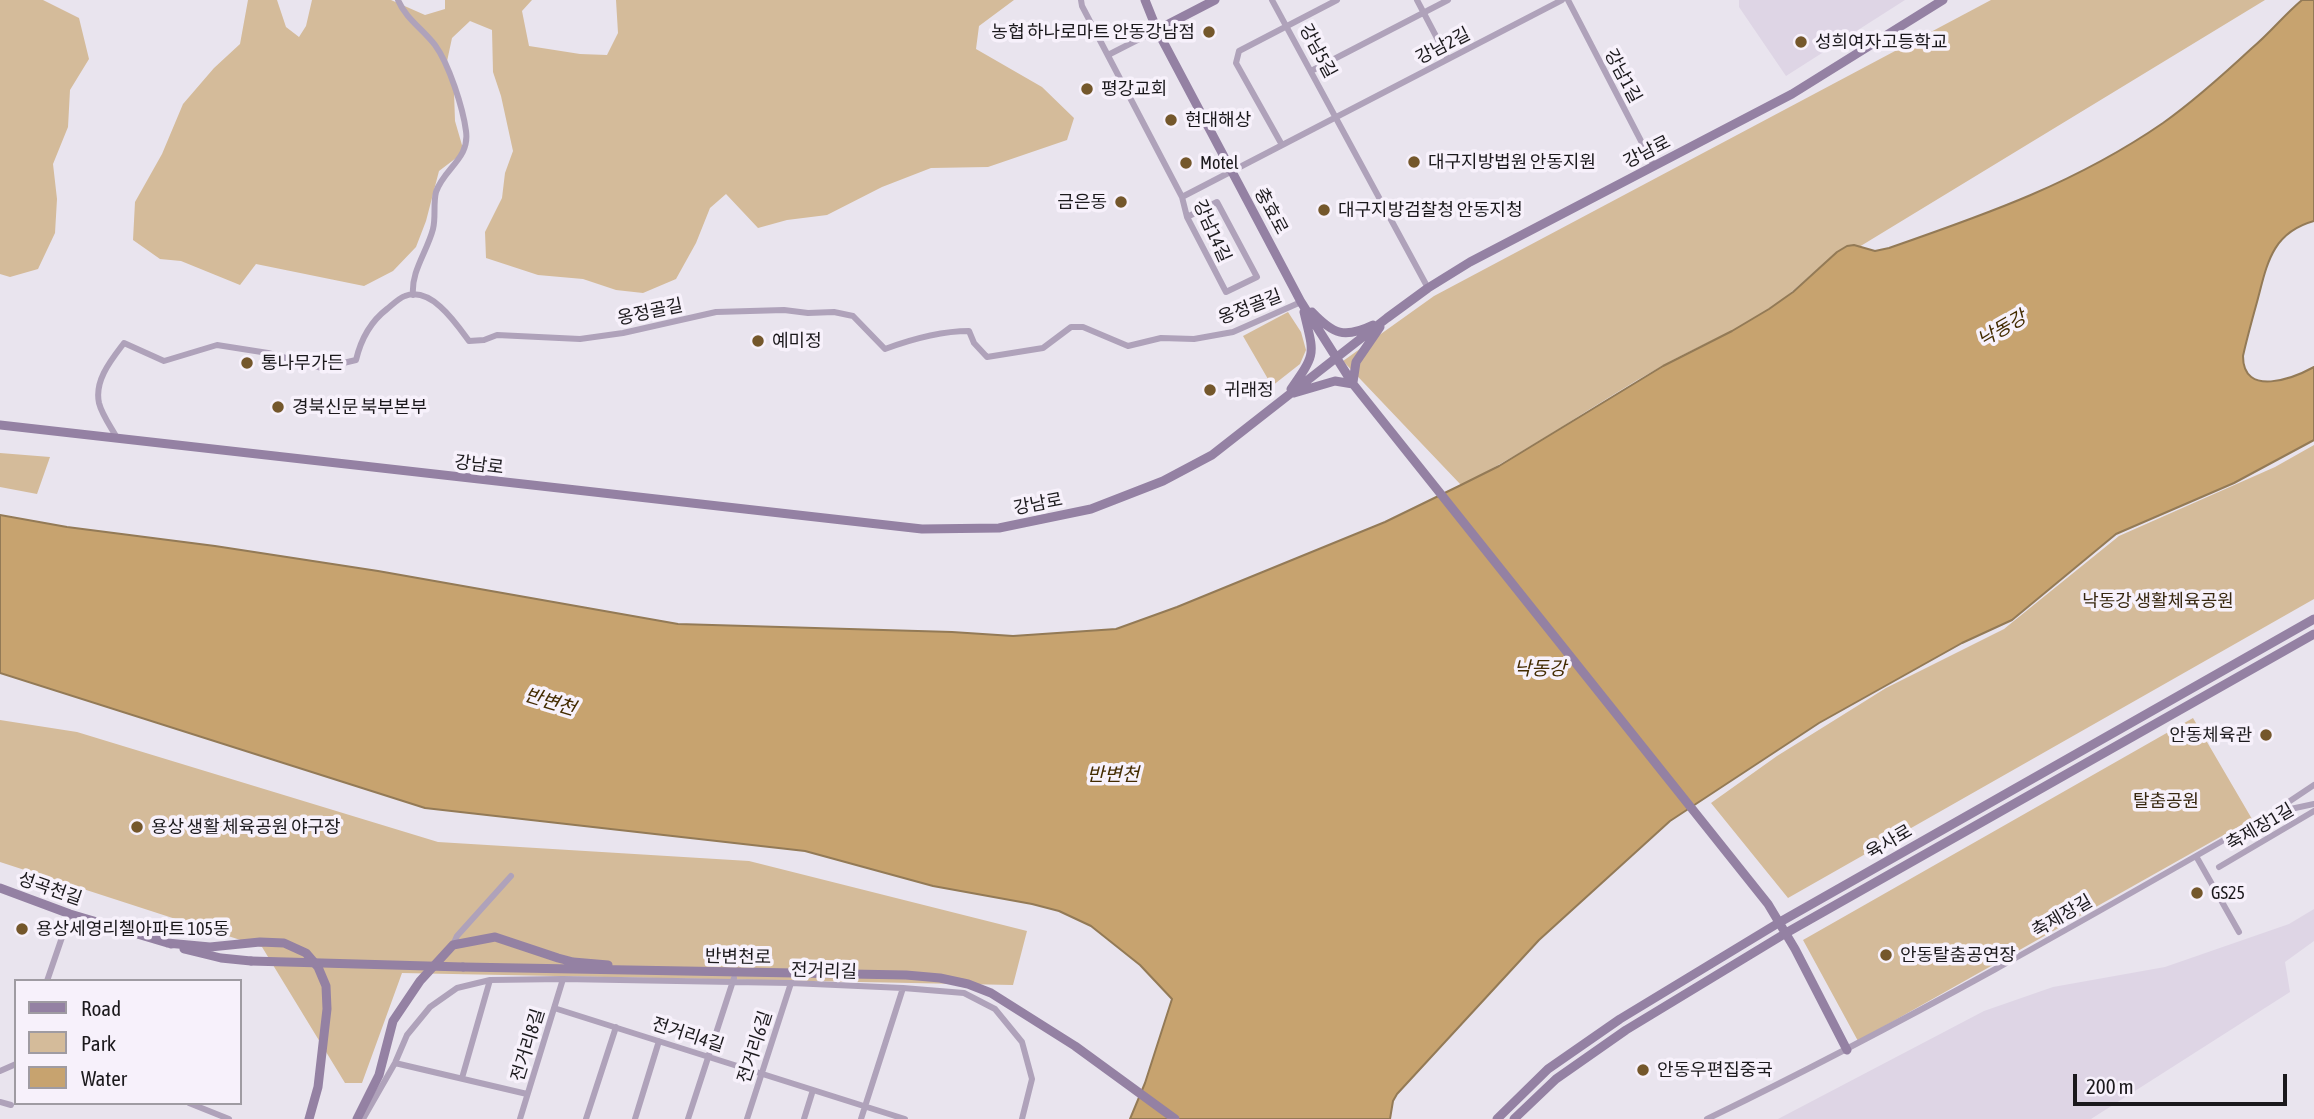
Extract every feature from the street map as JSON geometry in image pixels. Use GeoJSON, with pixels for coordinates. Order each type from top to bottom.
{"type":"FeatureCollection","features":[{"type":"Feature","properties":{"kind":"street"},"geometry":{"type":"LineString","coordinates":[[117,438],[99,402],[101,380],[109,362],[124,343],[164,360],[217,345],[268,353],[322,368],[356,360],[365,334],[378,316],[405,296],[413,295],[415,272],[433,228],[436,193],[443,176],[461,157],[467,139],[441,54],[404,13],[398,0]]}},
{"type":"Feature","properties":{"kind":"street","name":"충효로"},"geometry":{"type":"LineString","coordinates":[[1145,0],[1157,30],[1301,302],[1335,359],[1780,922]]}},
{"type":"Feature","properties":{"kind":"street"},"geometry":{"type":"LineString","coordinates":[[1108,55],[1214,0]]}},
{"type":"Feature","properties":{"kind":"street","name":"강남5길"},"geometry":{"type":"LineString","coordinates":[[1272,0],[1336,117]]}},
{"type":"Feature","properties":{"kind":"street"},"geometry":{"type":"LineString","coordinates":[[1282,145],[1237,63],[1239,51],[1337,0]]}},
{"type":"Feature","properties":{"kind":"street"},"geometry":{"type":"LineString","coordinates":[[1417,0],[1448,59]]}},
{"type":"Feature","properties":{"kind":"street"},"geometry":{"type":"LineString","coordinates":[[1311,71],[1448,0]]}},
{"type":"Feature","properties":{"kind":"street","name":"강남2길"},"geometry":{"type":"LineString","coordinates":[[1182,197],[1565,0]]}},
{"type":"Feature","properties":{"kind":"street","name":"강남1길"},"geometry":{"type":"LineString","coordinates":[[1565,0],[1654,166]]}},
{"type":"Feature","properties":{"kind":"street","name":"강남로"},"geometry":{"type":"LineString","coordinates":[[0,425],[922,529],[999,528],[1091,509],[1163,481],[1212,455],[1428,288],[1512,239],[1792,94],[1943,0]]}},
{"type":"Feature","properties":{"kind":"street","name":"강남14길"},"geometry":{"type":"LineString","coordinates":[[1080,2],[1182,197],[1187,217],[1226,292],[1256,277],[1217,202],[1187,217]]}},
{"type":"Feature","properties":{"kind":"street"},"geometry":{"type":"LineString","coordinates":[[1336,117],[1428,288]]}},
{"type":"Feature","properties":{"kind":"street","name":"옹정골길"},"geometry":{"type":"LineString","coordinates":[[413,295],[438,303],[454,319],[469,341],[506,335],[579,339],[623,333],[716,312],[783,310],[834,312],[853,316],[885,349],[905,341],[949,331],[969,331],[974,343],[987,357],[1043,348],[1072,327],[1083,327],[1128,346],[1161,338],[1194,339],[1233,332],[1301,302]]}},
{"type":"Feature","properties":{"kind":"street"},"geometry":{"type":"LineString","coordinates":[[1301,302],[1326,326],[1338,333],[1364,329],[1387,318]]}},
{"type":"Feature","properties":{"kind":"street"},"geometry":{"type":"LineString","coordinates":[[1286,396],[1311,360],[1312,352],[1301,302]]}},
{"type":"Feature","properties":{"kind":"street"},"geometry":{"type":"LineString","coordinates":[[1286,396],[1335,382],[1353,384],[1356,362],[1387,318]]}},
{"type":"Feature","properties":{"kind":"street","name":"육사로"},"geometry":{"type":"LineString","coordinates":[[1497,1119],[1548,1069],[1620,1019],[1780,922],[2314,619]]}},
{"type":"Feature","properties":{"kind":"street","name":"육사로"},"geometry":{"type":"LineString","coordinates":[[1514,1119],[1556,1079],[1626,1030],[1786,933],[2314,634]]}},
{"type":"Feature","properties":{"kind":"street","name":"축제장길"},"geometry":{"type":"LineString","coordinates":[[1707,1119],[1847,1050],[2196,856],[2314,785]]}},
{"type":"Feature","properties":{"kind":"street"},"geometry":{"type":"LineString","coordinates":[[2277,809],[2286,810],[2314,804]]}},
{"type":"Feature","properties":{"kind":"street","name":"축제장1길"},"geometry":{"type":"LineString","coordinates":[[2219,867],[2314,811]]}},
{"type":"Feature","properties":{"kind":"street"},"geometry":{"type":"LineString","coordinates":[[2196,856],[2239,932]]}},
{"type":"Feature","properties":{"kind":"street"},"geometry":{"type":"LineString","coordinates":[[357,1119],[379,1075],[393,1021],[420,981],[511,876]]}},
{"type":"Feature","properties":{"kind":"street","name":"성곡천길"},"geometry":{"type":"LineString","coordinates":[[0,888],[70,914],[221,958],[463,967]]}},
{"type":"Feature","properties":{"kind":"street"},"geometry":{"type":"LineString","coordinates":[[48,979],[70,914]]}},
{"type":"Feature","properties":{"kind":"street"},"geometry":{"type":"LineString","coordinates":[[1780,922],[1847,1050]]}},
{"type":"Feature","properties":{"kind":"street"},"geometry":{"type":"LineString","coordinates":[[453,945],[495,937],[573,962],[617,965],[629,970]]}},
{"type":"Feature","properties":{"kind":"street"},"geometry":{"type":"LineString","coordinates":[[167,943],[210,947],[276,942],[306,953],[323,975],[328,996],[319,1077],[309,1119]]}},
{"type":"Feature","properties":{"kind":"street","name":"반변천로"},"geometry":{"type":"LineString","coordinates":[[463,967],[629,970],[734,977],[906,975],[940,978],[968,985],[1008,1003],[1084,1052],[1175,1119]]}},
{"type":"Feature","properties":{"kind":"street"},"geometry":{"type":"LineString","coordinates":[[688,1119],[734,977]]}},
{"type":"Feature","properties":{"kind":"street","name":"전거리길"},"geometry":{"type":"LineString","coordinates":[[363,1119],[395,1063],[407,1035],[430,1007],[457,988],[491,980],[734,977],[964,993],[995,1009],[1022,1042],[1032,1079],[1022,1119]]}},
{"type":"Feature","properties":{"kind":"street","name":"전거리8길"},"geometry":{"type":"LineString","coordinates":[[520,1119],[564,979]]}},
{"type":"Feature","properties":{"kind":"street"},"geometry":{"type":"LineString","coordinates":[[462,1078],[491,980]]}},
{"type":"Feature","properties":{"kind":"street","name":"전거리6길"},"geometry":{"type":"LineString","coordinates":[[747,1119],[791,983]]}},
{"type":"Feature","properties":{"kind":"street"},"geometry":{"type":"LineString","coordinates":[[861,1119],[903,988]]}},
{"type":"Feature","properties":{"kind":"street","name":"전거리4길"},"geometry":{"type":"LineString","coordinates":[[554,1008],[905,1119]]}},
{"type":"Feature","properties":{"kind":"street"},"geometry":{"type":"LineString","coordinates":[[586,1119],[616,1027]]}},
{"type":"Feature","properties":{"kind":"street"},"geometry":{"type":"LineString","coordinates":[[635,1119],[659,1041]]}},
{"type":"Feature","properties":{"kind":"street"},"geometry":{"type":"LineString","coordinates":[[395,1063],[527,1094]]}},
{"type":"Feature","properties":{"kind":"street"},"geometry":{"type":"LineString","coordinates":[[804,1119],[813,1090]]}},
{"type":"Feature","properties":{"kind":"street"},"geometry":{"type":"LineString","coordinates":[[0,1101],[11,1105]]}},
{"type":"Feature","properties":{"kind":"street"},"geometry":{"type":"LineString","coordinates":[[194,1105],[229,1119]]}},
{"type":"Feature","properties":{"kind":"shaded area","name":"성희여자고등학교"},"geometry":{"type":"Polygon","coordinates":[[[1739,0],[1905,0],[1786,76],[1739,7],[1739,0]]]}},
{"type":"Feature","properties":{"kind":"shaded area"},"geometry":{"type":"Polygon","coordinates":[[[2314,909],[2314,941],[2285,962],[2290,992],[2091,1119],[1778,1119],[1984,1011],[2053,987],[2165,967],[2289,924],[2314,909]]]}},
{"type":"Feature","properties":{"kind":"green space"},"geometry":{"type":"Polygon","coordinates":[[[0,0],[43,0],[79,18],[89,59],[70,90],[68,127],[53,164],[57,199],[55,233],[38,269],[10,277],[0,274],[0,0]]]}},
{"type":"Feature","properties":{"kind":"green space"},"geometry":{"type":"Polygon","coordinates":[[[248,0],[277,0],[286,27],[299,37],[306,26],[312,0],[391,0],[425,15],[445,9],[445,0],[532,0],[522,11],[529,46],[580,54],[607,55],[618,33],[616,0],[1014,0],[979,26],[976,49],[1042,87],[1074,118],[1067,140],[988,167],[931,168],[882,187],[827,215],[787,220],[758,228],[726,194],[710,208],[696,243],[676,279],[643,293],[616,290],[583,279],[538,275],[486,258],[485,232],[502,198],[505,173],[513,151],[493,72],[492,30],[470,21],[452,38],[446,66],[454,92],[455,121],[464,152],[439,171],[416,247],[393,271],[364,286],[256,264],[240,285],[181,261],[160,259],[133,240],[135,202],[162,154],[183,104],[214,68],[240,44],[248,0]]]}},
{"type":"Feature","properties":{"kind":"green space"},"geometry":{"type":"Polygon","coordinates":[[[1991,0],[2265,0],[1859,247],[1854,245],[1842,251],[1757,317],[1662,366],[1461,485],[1343,361],[1434,296],[1991,0]]]}},
{"type":"Feature","properties":{"kind":"green space"},"geometry":{"type":"Polygon","coordinates":[[[1288,312],[1301,332],[1306,350],[1300,364],[1272,386],[1243,336],[1288,312]]]}},
{"type":"Feature","properties":{"kind":"green space","name":"낙동강 생활체육공원"},"geometry":{"type":"Polygon","coordinates":[[[2314,445],[2314,599],[1788,898],[1711,803],[1777,756],[1886,688],[2004,629],[2119,536],[2275,467],[2314,445]]]}},
{"type":"Feature","properties":{"kind":"green space"},"geometry":{"type":"Polygon","coordinates":[[[0,453],[50,457],[37,494],[0,487],[0,453]]]}},
{"type":"Feature","properties":{"kind":"green space","name":"탈춤공원"},"geometry":{"type":"Polygon","coordinates":[[[2193,718],[2252,819],[1858,1041],[1803,940],[2193,718]]]}},
{"type":"Feature","properties":{"kind":"green space"},"geometry":{"type":"Polygon","coordinates":[[[0,720],[77,732],[438,842],[749,861],[1027,931],[1013,985],[402,973],[362,1083],[345,1083],[262,947],[0,862],[0,720]]]}},
{"type":"Feature","properties":{"kind":"water","name":"낙동강"},"geometry":{"type":"Polygon","coordinates":[[[2302,0],[2314,0],[2314,221],[2288,234],[2273,252],[2264,275],[2243,356],[2245,369],[2251,377],[2260,381],[2283,379],[2314,367],[2314,440],[2234,483],[2116,534],[2012,620],[1962,643],[1819,723],[1670,821],[1539,940],[1397,1094],[1390,1119],[1130,1119],[1145,1083],[1172,999],[1140,965],[1091,926],[1059,911],[933,886],[805,851],[425,808],[0,673],[0,515],[378,571],[678,624],[1013,636],[1116,629],[1177,607],[1385,522],[1499,466],[1663,366],[1769,309],[1847,246],[1854,245],[1875,251],[1889,248],[1996,209],[2097,163],[2186,106],[2302,0]]]}},
{"type":"Feature","properties":{"kind":"place","name":"농협 하나로마트 안동강남점"},"geometry":{"type":"Point","coordinates":[1209,32]}},
{"type":"Feature","properties":{"kind":"place","name":"성희여자고등학교"},"geometry":{"type":"Point","coordinates":[1801,42]}},
{"type":"Feature","properties":{"kind":"place","name":"평강교회"},"geometry":{"type":"Point","coordinates":[1087,89]}},
{"type":"Feature","properties":{"kind":"place","name":"현대해상"},"geometry":{"type":"Point","coordinates":[1171,120]}},
{"type":"Feature","properties":{"kind":"place","name":"대구지방법원 안동지원"},"geometry":{"type":"Point","coordinates":[1414,162]}},
{"type":"Feature","properties":{"kind":"place","name":"Motel"},"geometry":{"type":"Point","coordinates":[1186,163]}},
{"type":"Feature","properties":{"kind":"place","name":"금은동"},"geometry":{"type":"Point","coordinates":[1121,202]}},
{"type":"Feature","properties":{"kind":"place","name":"대구지방검찰청 안동지청"},"geometry":{"type":"Point","coordinates":[1324,210]}},
{"type":"Feature","properties":{"kind":"place","name":"예미정"},"geometry":{"type":"Point","coordinates":[758,341]}},
{"type":"Feature","properties":{"kind":"place","name":"통나무가든"},"geometry":{"type":"Point","coordinates":[247,363]}},
{"type":"Feature","properties":{"kind":"place","name":"귀래정"},"geometry":{"type":"Point","coordinates":[1210,390]}},
{"type":"Feature","properties":{"kind":"place","name":"경북신문 북부본부"},"geometry":{"type":"Point","coordinates":[278,407]}},
{"type":"Feature","properties":{"kind":"place","name":"안동체육관"},"geometry":{"type":"Point","coordinates":[2266,735]}},
{"type":"Feature","properties":{"kind":"place","name":"용상 생활 체육공원 야구장"},"geometry":{"type":"Point","coordinates":[137,827]}},
{"type":"Feature","properties":{"kind":"place","name":"GS25"},"geometry":{"type":"Point","coordinates":[2197,893]}},
{"type":"Feature","properties":{"kind":"place","name":"용상세영리첼아파트 105동"},"geometry":{"type":"Point","coordinates":[22,929]}},
{"type":"Feature","properties":{"kind":"place","name":"안동탈춤공연장"},"geometry":{"type":"Point","coordinates":[1886,955]}},
{"type":"Feature","properties":{"kind":"place","name":"안동우편집중국"},"geometry":{"type":"Point","coordinates":[1643,1070]}},
{"type":"Feature","properties":{"kind":"water label","name":"반변천"},"geometry":{"type":"Point","coordinates":[550,702]}},
{"type":"Feature","properties":{"kind":"water label","name":"반변천"},"geometry":{"type":"Point","coordinates":[1113,775]}}]}
